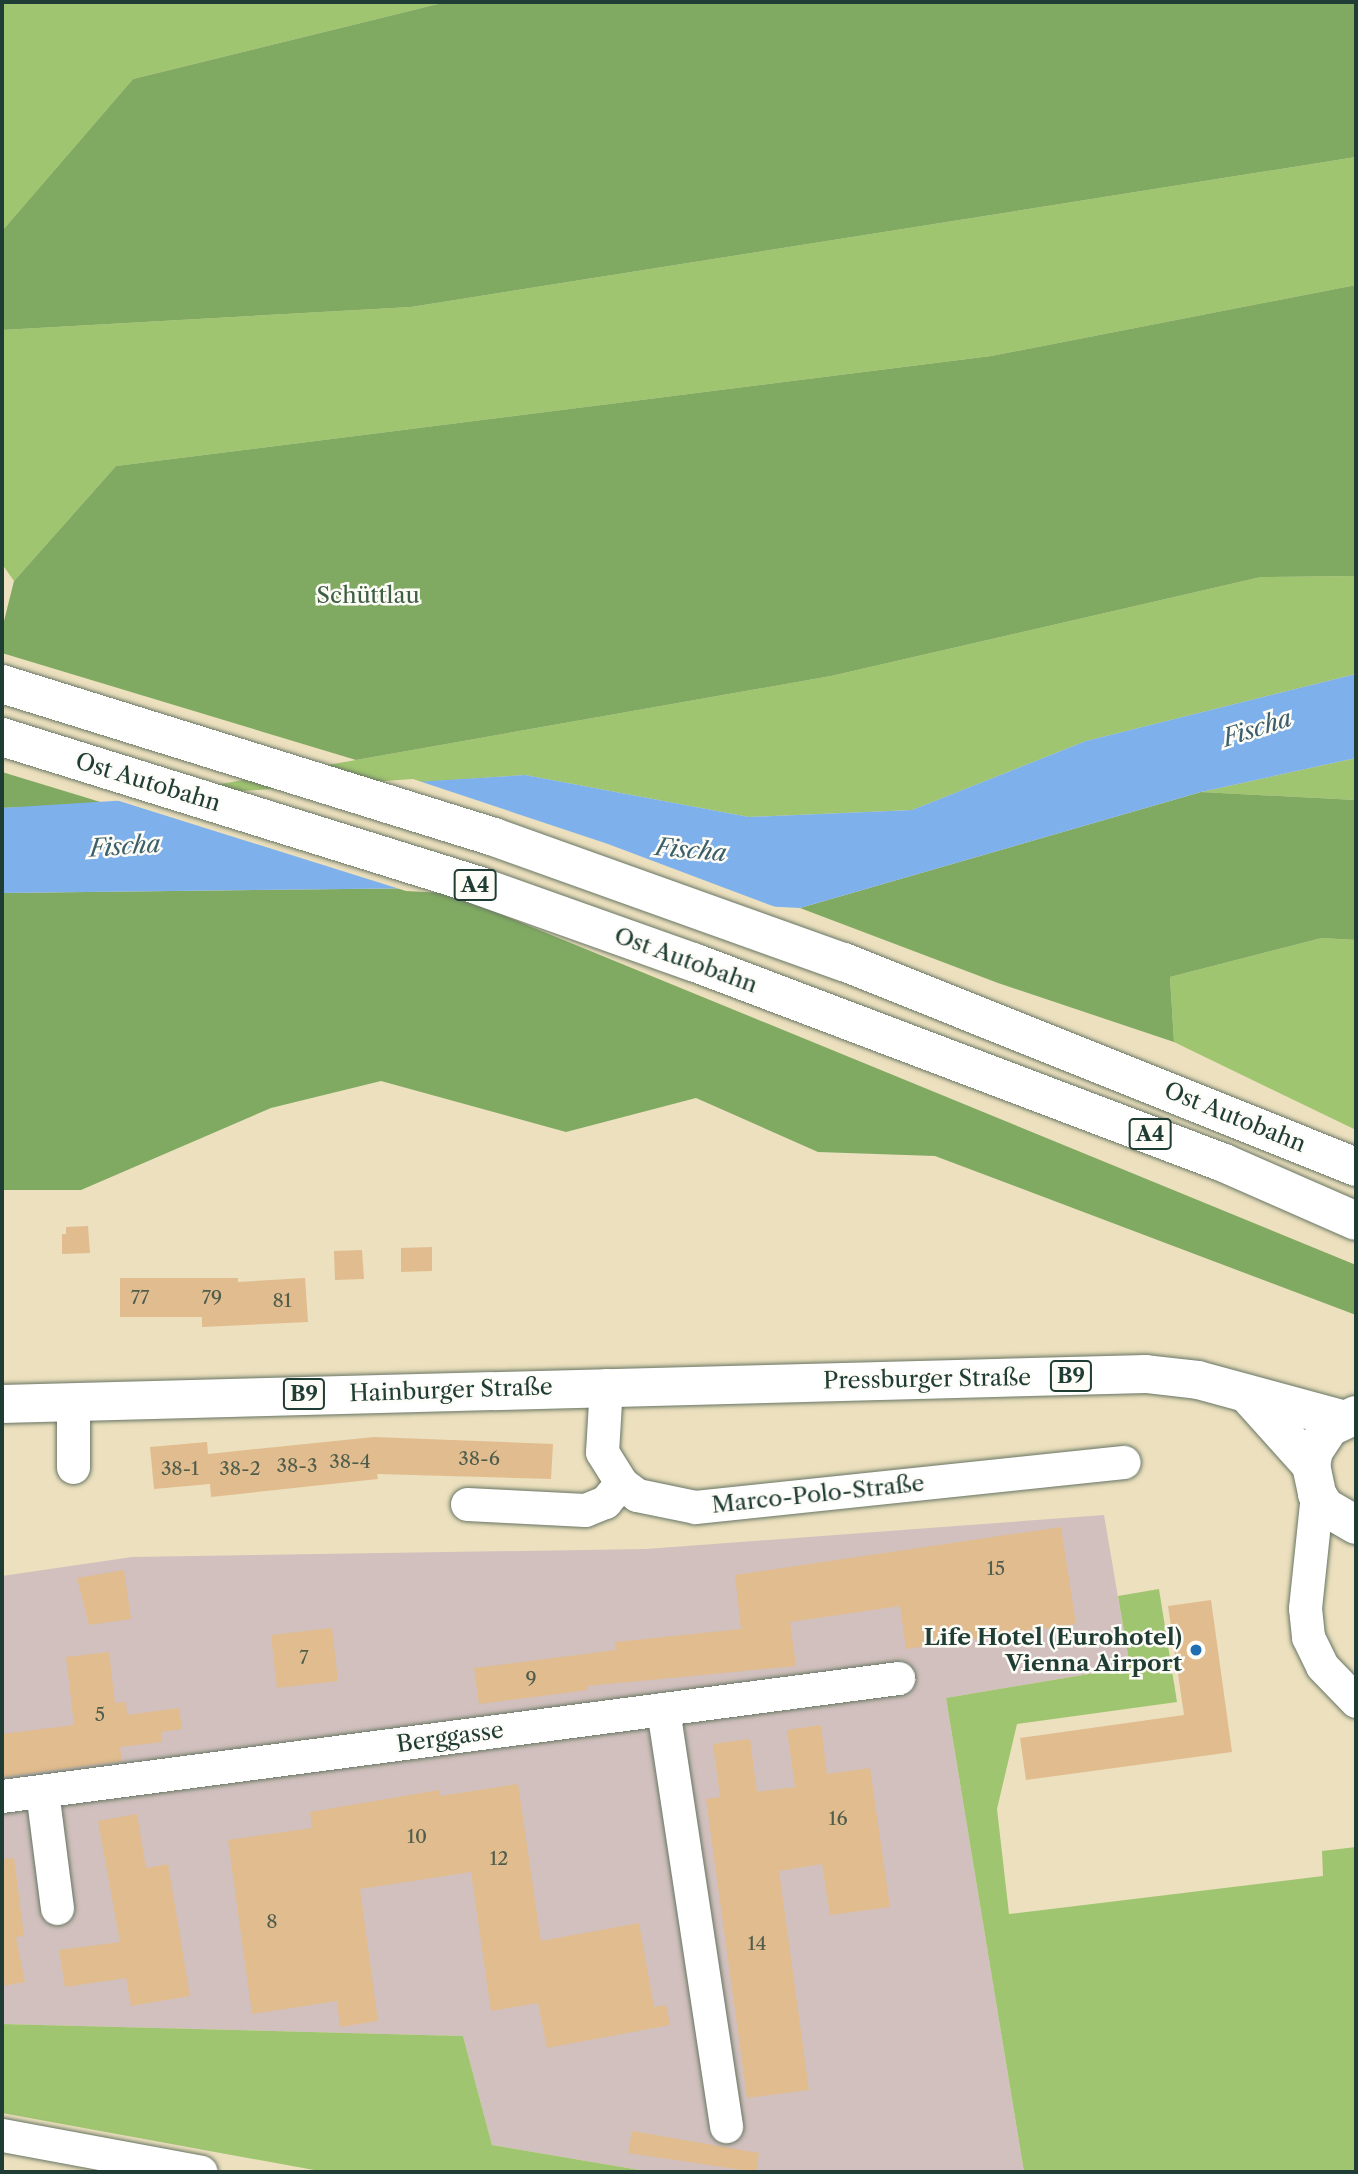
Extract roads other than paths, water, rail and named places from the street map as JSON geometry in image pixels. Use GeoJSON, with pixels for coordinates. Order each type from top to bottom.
{"type":"FeatureCollection","features":[{"type":"Feature","properties":{"kind":"main road","name":"Ost Autobahn"},"geometry":{"type":"LineString","coordinates":[[2,684],[494,837],[844,962],[1356,1167]]}},
{"type":"Feature","properties":{"kind":"main road","name":"Ost Autobahn"},"geometry":{"type":"LineString","coordinates":[[2,737],[480,886],[941,1054],[1224,1163],[1356,1221]]}},
{"type":"Feature","properties":{"kind":"main road","name":"Pressburger Straße"},"geometry":{"type":"LineString","coordinates":[[606,1385],[1146,1374],[1198,1380],[1349,1417]]}},
{"type":"Feature","properties":{"kind":"main road","name":"Hainburger Straße"},"geometry":{"type":"LineString","coordinates":[[2,1404],[606,1385]]}},
{"type":"Feature","properties":{"kind":"main road"},"geometry":{"type":"LineString","coordinates":[[1247,1394],[1314,1480],[1325,1507],[1354,1524]]}},
{"type":"Feature","properties":{"kind":"main road","name":"B9"},"geometry":{"type":"LineString","coordinates":[[1314,1480],[1321,1438],[1349,1417]]}},
{"type":"Feature","properties":{"kind":"street"},"geometry":{"type":"LineString","coordinates":[[467,1504],[585,1510],[605,1502],[621,1483],[602,1452],[606,1385]]}},
{"type":"Feature","properties":{"kind":"street"},"geometry":{"type":"LineString","coordinates":[[73,1401],[73,1467]]}},
{"type":"Feature","properties":{"kind":"street","name":"Marco-Polo-Straße"},"geometry":{"type":"LineString","coordinates":[[621,1483],[637,1495],[695,1507],[1124,1462]]}},
{"type":"Feature","properties":{"kind":"street"},"geometry":{"type":"LineString","coordinates":[[1314,1480],[1305,1608],[1308,1637],[1322,1666],[1356,1701]]}},
{"type":"Feature","properties":{"kind":"street"},"geometry":{"type":"LineString","coordinates":[[1309,1579],[1354,1524]]}},
{"type":"Feature","properties":{"kind":"street","name":"Berggasse"},"geometry":{"type":"LineString","coordinates":[[2,1796],[898,1678]]}},
{"type":"Feature","properties":{"kind":"street"},"geometry":{"type":"LineString","coordinates":[[663,1709],[726,2126]]}},
{"type":"Feature","properties":{"kind":"street"},"geometry":{"type":"LineString","coordinates":[[41,1791],[57,1908]]}},
{"type":"Feature","properties":{"kind":"street"},"geometry":{"type":"LineString","coordinates":[[2,2135],[201,2172]]}},
{"type":"Feature","properties":{"kind":"water","name":"Fischa"},"geometry":{"type":"Polygon","coordinates":[[[1356,674],[1356,758],[1201,792],[800,908],[437,888],[2,893],[2,808],[525,775],[749,817],[912,810],[1086,741],[1356,674]]]}},
{"type":"Feature","properties":{"kind":"place","name":"Life Hotel (Eurohotel) Vienna Airport"},"geometry":{"type":"Point","coordinates":[1196,1650]}},
{"type":"Feature","properties":{"kind":"park label","name":"Schüttlau"},"geometry":{"type":"Point","coordinates":[368,595]}}]}
